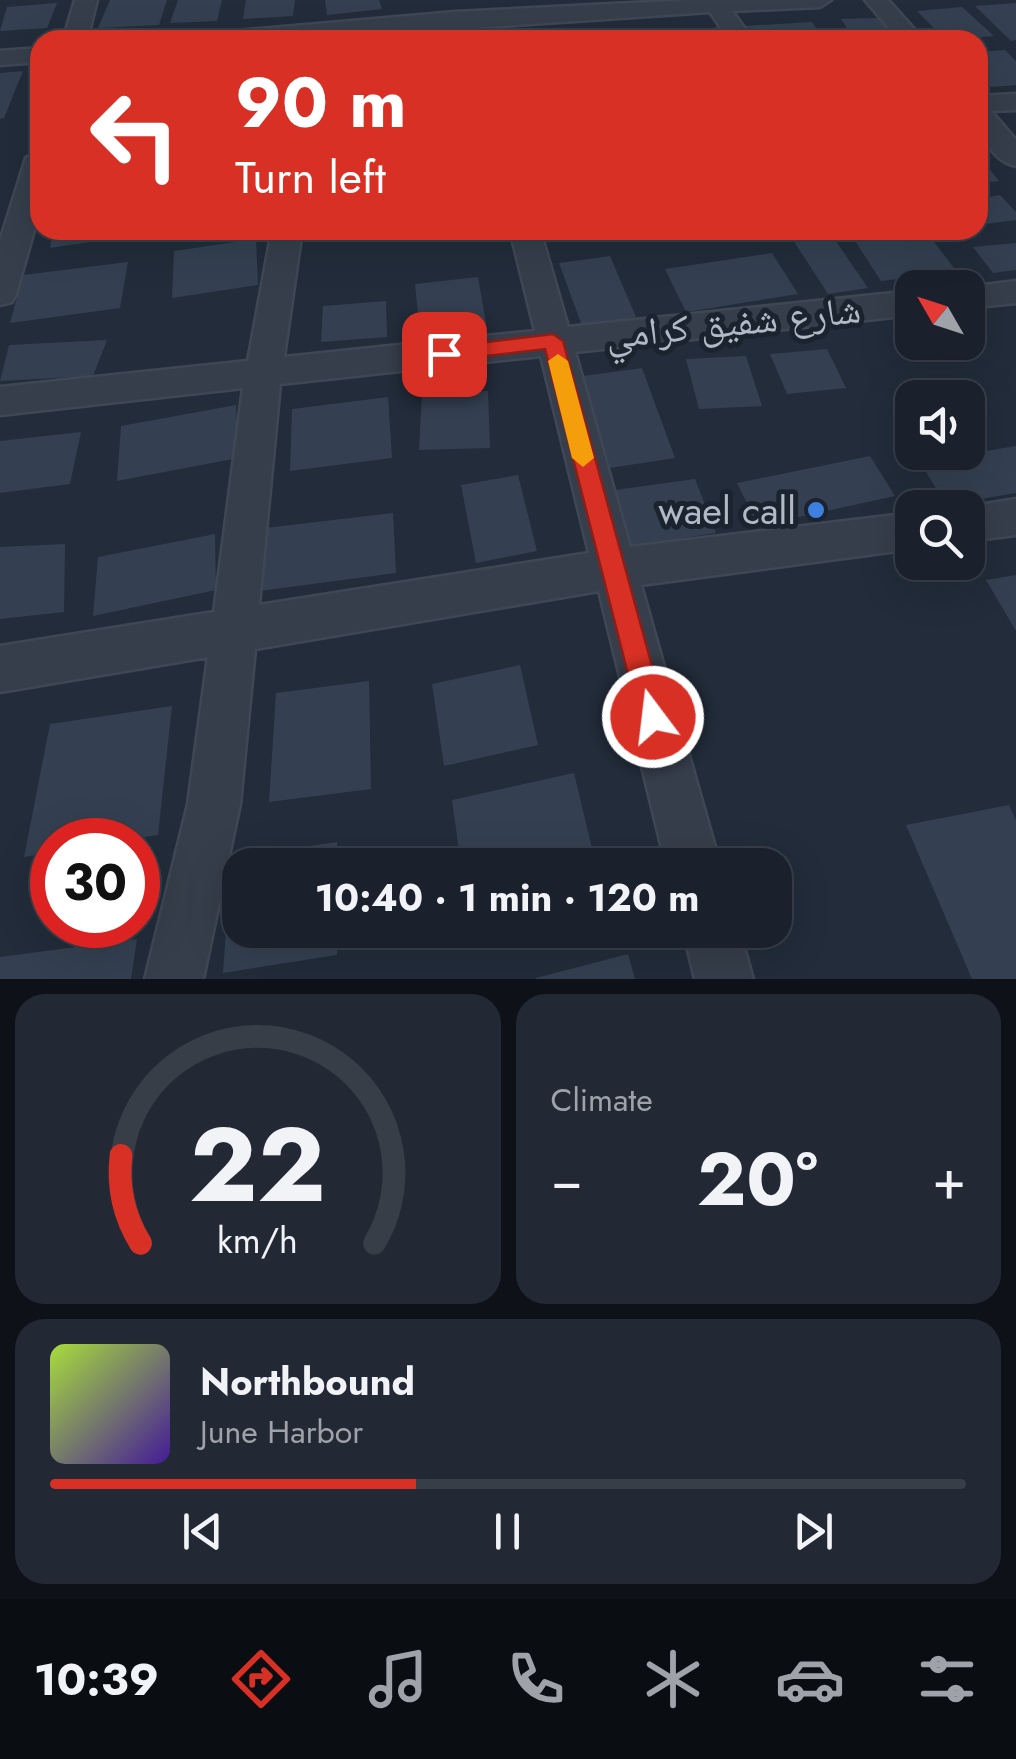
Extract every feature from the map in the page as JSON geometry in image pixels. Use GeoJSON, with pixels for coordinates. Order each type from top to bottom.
{"type":"FeatureCollection","features":[{"type":"Feature","properties":{"kind":"street"},"geometry":{"type":"LineString","coordinates":[[78,30],[86,0]]}},
{"type":"Feature","properties":{"kind":"street"},"geometry":{"type":"LineString","coordinates":[[301,30],[303,0]]}},
{"type":"Feature","properties":{"kind":"street"},"geometry":{"type":"LineString","coordinates":[[359,30],[456,20],[820,0]]}},
{"type":"Feature","properties":{"kind":"street"},"geometry":{"type":"LineString","coordinates":[[876,0],[903,30]]}},
{"type":"Feature","properties":{"kind":"street"},"geometry":{"type":"LineString","coordinates":[[716,6],[734,30]]}},
{"type":"Feature","properties":{"kind":"street"},"geometry":{"type":"LineString","coordinates":[[0,58],[30,56]]}},
{"type":"Feature","properties":{"kind":"street"},"geometry":{"type":"LineString","coordinates":[[988,103],[1016,102]]}},
{"type":"Feature","properties":{"kind":"street"},"geometry":{"type":"LineString","coordinates":[[988,124],[1016,158]]}},
{"type":"Feature","properties":{"kind":"street"},"geometry":{"type":"LineString","coordinates":[[0,180],[30,173]]}},
{"type":"Feature","properties":{"kind":"street"},"geometry":{"type":"LineString","coordinates":[[0,294],[30,197]]}},
{"type":"Feature","properties":{"kind":"street"},"geometry":{"type":"LineString","coordinates":[[174,979],[214,804],[262,375],[285,240]]}},
{"type":"Feature","properties":{"kind":"street"},"geometry":{"type":"LineString","coordinates":[[528,240],[688,848]]}},
{"type":"Feature","properties":{"kind":"street"},"geometry":{"type":"LineString","coordinates":[[985,295],[1016,292]]}},
{"type":"Feature","properties":{"kind":"street","name":"شارع شفيق كرامي"},"geometry":{"type":"LineString","coordinates":[[0,401],[895,305]]}},
{"type":"Feature","properties":{"kind":"street"},"geometry":{"type":"LineString","coordinates":[[985,522],[1016,517]]}},
{"type":"Feature","properties":{"kind":"street"},"geometry":{"type":"LineString","coordinates":[[0,669],[232,628],[612,569],[895,532]]}},
{"type":"Feature","properties":{"kind":"street"},"geometry":{"type":"LineString","coordinates":[[716,948],[724,979]]}},
{"type":"Feature","properties":{"kind":"building"},"geometry":{"type":"Polygon","coordinates":[[[110,0],[167,0],[159,25],[98,28],[110,0]]]}},
{"type":"Feature","properties":{"kind":"building"},"geometry":{"type":"Polygon","coordinates":[[[178,0],[222,0],[217,21],[170,23],[178,0]]]}},
{"type":"Feature","properties":{"kind":"building"},"geometry":{"type":"Polygon","coordinates":[[[246,0],[295,0],[293,16],[243,19],[246,0]]]}},
{"type":"Feature","properties":{"kind":"building"},"geometry":{"type":"Polygon","coordinates":[[[325,0],[379,0],[382,9],[327,15],[325,0]]]}},
{"type":"Feature","properties":{"kind":"building"},"geometry":{"type":"Polygon","coordinates":[[[57,3],[47,28],[0,31],[7,7],[57,3]]]}},
{"type":"Feature","properties":{"kind":"building"},"geometry":{"type":"Polygon","coordinates":[[[1016,3],[1016,40],[1011,41],[975,6],[1016,3]]]}},
{"type":"Feature","properties":{"kind":"building"},"geometry":{"type":"Polygon","coordinates":[[[962,7],[987,30],[936,30],[917,11],[962,7]]]}},
{"type":"Feature","properties":{"kind":"building"},"geometry":{"type":"Polygon","coordinates":[[[878,18],[888,30],[848,30],[841,19],[878,18]]]}},
{"type":"Feature","properties":{"kind":"building"},"geometry":{"type":"Polygon","coordinates":[[[812,22],[817,30],[745,30],[743,26],[812,22]]]}},
{"type":"Feature","properties":{"kind":"building"},"geometry":{"type":"Polygon","coordinates":[[[1005,50],[1016,61],[1016,85],[991,87],[988,84],[988,51],[1005,50]]]}},
{"type":"Feature","properties":{"kind":"building"},"geometry":{"type":"Polygon","coordinates":[[[23,71],[4,118],[0,119],[0,73],[23,71]]]}},
{"type":"Feature","properties":{"kind":"building"},"geometry":{"type":"Polygon","coordinates":[[[988,167],[999,181],[988,182],[988,167]]]}},
{"type":"Feature","properties":{"kind":"building"},"geometry":{"type":"Polygon","coordinates":[[[1000,195],[1016,212],[1016,220],[988,224],[988,197],[1000,195]]]}},
{"type":"Feature","properties":{"kind":"building"},"geometry":{"type":"Polygon","coordinates":[[[51,240],[103,240],[50,248],[51,240]]]}},
{"type":"Feature","properties":{"kind":"building"},"geometry":{"type":"Polygon","coordinates":[[[256,240],[258,285],[172,298],[174,251],[256,240]]]}},
{"type":"Feature","properties":{"kind":"building"},"geometry":{"type":"Polygon","coordinates":[[[793,240],[835,240],[868,288],[828,294],[793,240]]]}},
{"type":"Feature","properties":{"kind":"building"},"geometry":{"type":"Polygon","coordinates":[[[854,240],[933,240],[955,270],[895,270],[895,279],[881,281],[854,240]]]}},
{"type":"Feature","properties":{"kind":"building"},"geometry":{"type":"Polygon","coordinates":[[[1016,243],[1016,270],[993,273],[973,247],[1016,243]]]}},
{"type":"Feature","properties":{"kind":"building"},"geometry":{"type":"Polygon","coordinates":[[[772,253],[798,294],[686,312],[665,269],[772,253]]]}},
{"type":"Feature","properties":{"kind":"building"},"geometry":{"type":"Polygon","coordinates":[[[610,256],[636,317],[582,326],[559,263],[610,256]]]}},
{"type":"Feature","properties":{"kind":"building"},"geometry":{"type":"Polygon","coordinates":[[[128,262],[120,308],[10,323],[23,275],[128,262]]]}},
{"type":"Feature","properties":{"kind":"building"},"geometry":{"type":"Polygon","coordinates":[[[478,277],[487,329],[420,336],[415,284],[478,277]]]}},
{"type":"Feature","properties":{"kind":"building"},"geometry":{"type":"Polygon","coordinates":[[[386,301],[387,337],[321,342],[323,306],[386,301]]]}},
{"type":"Feature","properties":{"kind":"building"},"geometry":{"type":"Polygon","coordinates":[[[107,340],[93,376],[0,381],[9,345],[107,340]]]}},
{"type":"Feature","properties":{"kind":"building"},"geometry":{"type":"Polygon","coordinates":[[[827,349],[846,388],[787,394],[770,354],[827,349]]]}},
{"type":"Feature","properties":{"kind":"building"},"geometry":{"type":"Polygon","coordinates":[[[746,356],[762,406],[699,409],[686,359],[746,356]]]}},
{"type":"Feature","properties":{"kind":"building"},"geometry":{"type":"Polygon","coordinates":[[[642,368],[675,458],[610,468],[583,376],[642,368]]]}},
{"type":"Feature","properties":{"kind":"building"},"geometry":{"type":"Polygon","coordinates":[[[488,391],[490,448],[419,450],[422,393],[488,391]]]}},
{"type":"Feature","properties":{"kind":"building"},"geometry":{"type":"Polygon","coordinates":[[[388,397],[392,458],[290,471],[292,409],[388,397]]]}},
{"type":"Feature","properties":{"kind":"building"},"geometry":{"type":"Polygon","coordinates":[[[236,405],[238,458],[117,481],[121,426],[236,405]]]}},
{"type":"Feature","properties":{"kind":"building"},"geometry":{"type":"Polygon","coordinates":[[[81,432],[70,484],[0,493],[0,441],[81,432]]]}},
{"type":"Feature","properties":{"kind":"building"},"geometry":{"type":"Polygon","coordinates":[[[1016,446],[1016,493],[985,498],[985,490],[937,490],[925,470],[985,470],[985,451],[1016,446]]]}},
{"type":"Feature","properties":{"kind":"building"},"geometry":{"type":"Polygon","coordinates":[[[870,456],[895,496],[758,526],[737,483],[870,456]]]}},
{"type":"Feature","properties":{"kind":"building"},"geometry":{"type":"Polygon","coordinates":[[[518,475],[537,551],[476,563],[461,485],[518,475]]]}},
{"type":"Feature","properties":{"kind":"building"},"geometry":{"type":"Polygon","coordinates":[[[695,479],[716,533],[625,547],[608,491],[695,479]]]}},
{"type":"Feature","properties":{"kind":"building"},"geometry":{"type":"Polygon","coordinates":[[[393,513],[396,573],[253,592],[257,529],[393,513]]]}},
{"type":"Feature","properties":{"kind":"building"},"geometry":{"type":"Polygon","coordinates":[[[215,534],[216,590],[93,616],[98,557],[215,534]]]}},
{"type":"Feature","properties":{"kind":"building"},"geometry":{"type":"Polygon","coordinates":[[[65,544],[64,612],[0,619],[0,547],[65,544]]]}},
{"type":"Feature","properties":{"kind":"building"},"geometry":{"type":"Polygon","coordinates":[[[1016,575],[1016,631],[986,580],[1016,575]]]}},
{"type":"Feature","properties":{"kind":"building"},"geometry":{"type":"Polygon","coordinates":[[[520,665],[538,745],[444,766],[432,684],[520,665]]]}},
{"type":"Feature","properties":{"kind":"building"},"geometry":{"type":"Polygon","coordinates":[[[369,681],[371,789],[269,802],[276,693],[369,681]]]}},
{"type":"Feature","properties":{"kind":"building"},"geometry":{"type":"Polygon","coordinates":[[[172,706],[160,818],[32,818],[50,724],[172,706]]]}},
{"type":"Feature","properties":{"kind":"building"},"geometry":{"type":"Polygon","coordinates":[[[574,773],[592,848],[459,848],[452,800],[574,773]]]}},
{"type":"Feature","properties":{"kind":"building"},"geometry":{"type":"Polygon","coordinates":[[[1009,805],[1016,820],[1016,979],[972,979],[906,825],[1009,805]]]}},
{"type":"Feature","properties":{"kind":"building"},"geometry":{"type":"Polygon","coordinates":[[[30,826],[30,856],[24,857],[30,826]]]}},
{"type":"Feature","properties":{"kind":"building"},"geometry":{"type":"Polygon","coordinates":[[[337,842],[337,848],[297,848],[337,842]]]}},
{"type":"Feature","properties":{"kind":"building"},"geometry":{"type":"Polygon","coordinates":[[[68,948],[136,948],[131,979],[0,979],[0,957],[68,948]]]}},
{"type":"Feature","properties":{"kind":"building"},"geometry":{"type":"Polygon","coordinates":[[[225,948],[337,948],[337,955],[223,973],[225,948]]]}},
{"type":"Feature","properties":{"kind":"building"},"geometry":{"type":"Polygon","coordinates":[[[628,954],[635,979],[536,979],[536,978],[628,954]]]}},
{"type":"Feature","properties":{"kind":"slow traffic"},"geometry":{"type":"LineString","coordinates":[[558,361],[583,458]]}},
{"type":"Feature","properties":{"kind":"place","name":"wael call"},"geometry":{"type":"Point","coordinates":[816,510]}},
{"type":"Feature","properties":{"kind":"route"},"geometry":{"type":"LineString","coordinates":[[444,354],[553,341],[653,717]]}}]}
